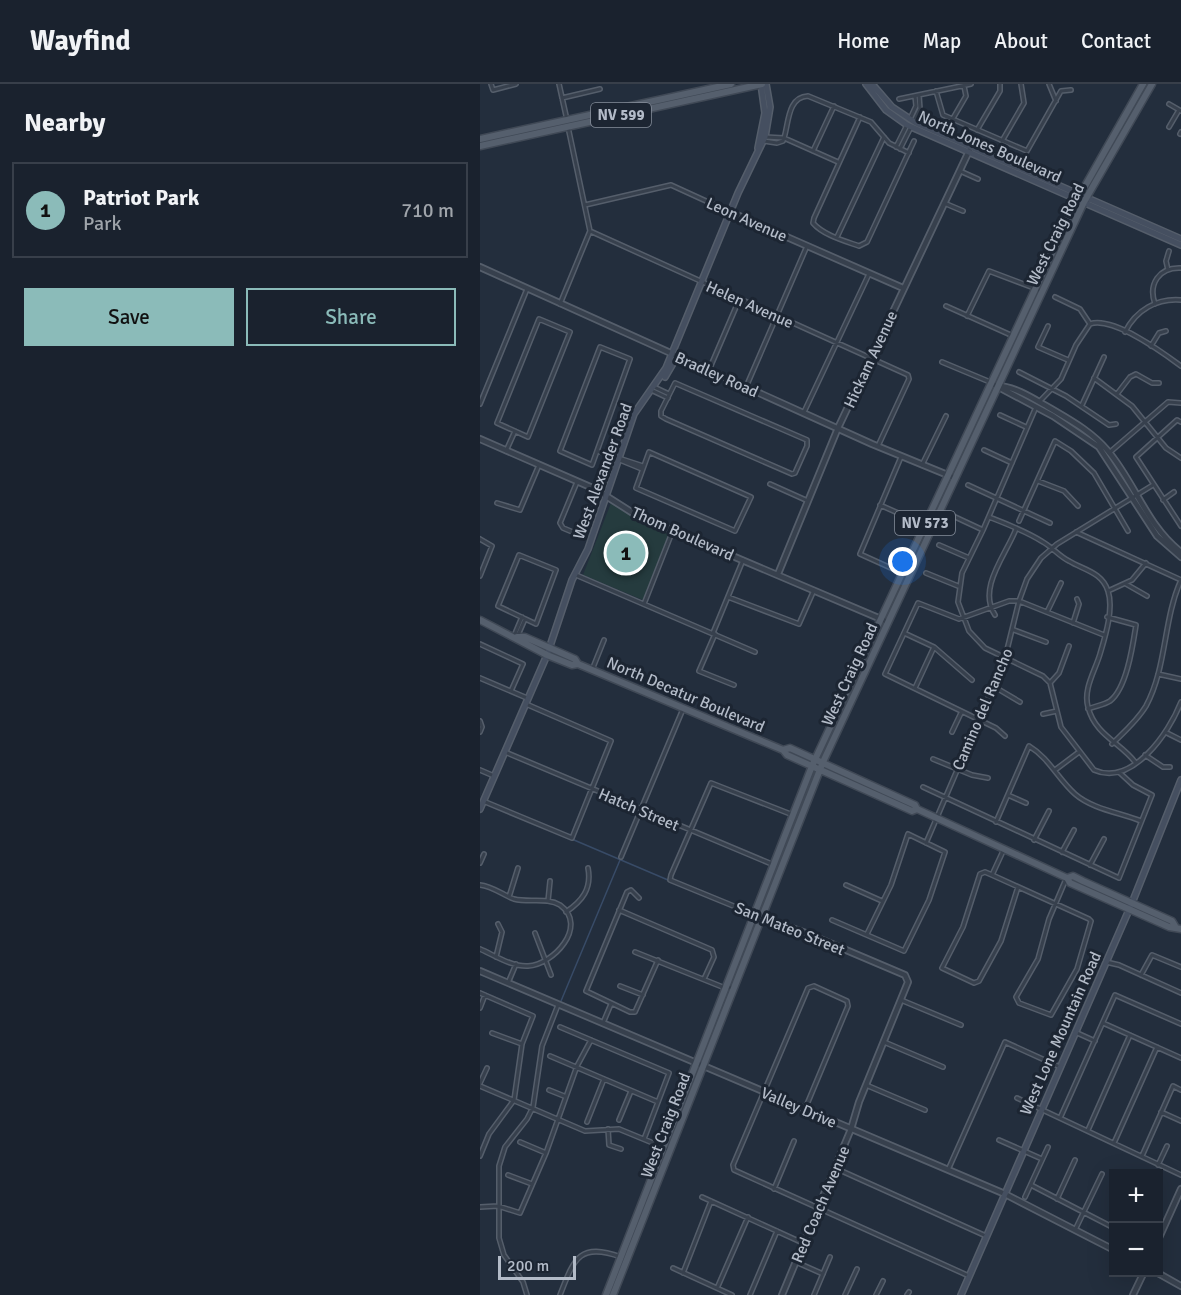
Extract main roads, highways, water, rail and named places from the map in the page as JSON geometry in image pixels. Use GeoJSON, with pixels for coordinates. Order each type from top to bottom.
{"type":"FeatureCollection","features":[{"type":"Feature","properties":{"kind":"main road","name":"NV 599"},"geometry":{"type":"LineString","coordinates":[[483,142],[495,143],[731,84]]}},
{"type":"Feature","properties":{"kind":"main road","name":"NV 599"},"geometry":{"type":"LineString","coordinates":[[483,142],[509,133],[567,124],[762,84]]}},
{"type":"Feature","properties":{"kind":"main road","name":"West Alexander Road"},"geometry":{"type":"LineString","coordinates":[[480,809],[549,651],[574,574],[588,549],[634,414],[654,387],[672,354],[730,212],[764,139],[770,107],[762,84]]}},
{"type":"Feature","properties":{"kind":"main road","name":"West Alexander Road"},"geometry":{"type":"LineString","coordinates":[[758,148],[765,113],[762,84]]}},
{"type":"Feature","properties":{"kind":"main road","name":"North Jones Boulevard"},"geometry":{"type":"LineString","coordinates":[[866,84],[880,104],[910,123],[1055,183],[1082,198]]}},
{"type":"Feature","properties":{"kind":"main road","name":"North Jones Boulevard"},"geometry":{"type":"LineString","coordinates":[[872,84],[887,102],[910,123]]}},
{"type":"Feature","properties":{"kind":"main road","name":"West Craig Road"},"geometry":{"type":"LineString","coordinates":[[700,1065],[725,988],[758,916],[788,837],[792,815],[815,758],[947,475],[994,384],[1082,198],[1131,112],[1152,84]]}},
{"type":"Feature","properties":{"kind":"main road"},"geometry":{"type":"LineString","coordinates":[[1131,112],[1142,86]]}},
{"type":"Feature","properties":{"kind":"main road","name":"West Craig Road"},"geometry":{"type":"LineString","coordinates":[[1082,198],[1119,141],[1131,112]]}},
{"type":"Feature","properties":{"kind":"main road"},"geometry":{"type":"LineString","coordinates":[[495,143],[509,133]]}},
{"type":"Feature","properties":{"kind":"main road","name":"North Jones Boulevard"},"geometry":{"type":"LineString","coordinates":[[970,149],[1029,178],[1082,198],[1181,244]]}},
{"type":"Feature","properties":{"kind":"main road"},"geometry":{"type":"LineString","coordinates":[[1022,169],[1029,178],[1055,183]]}},
{"type":"Feature","properties":{"kind":"main road","name":"North Jones Boulevard"},"geometry":{"type":"LineString","coordinates":[[1152,230],[1181,239]]}},
{"type":"Feature","properties":{"kind":"main road","name":"West Craig Road"},"geometry":{"type":"LineString","coordinates":[[606,1295],[615,1282],[700,1065],[734,987],[774,865],[955,478],[1013,336],[1038,290]]}},
{"type":"Feature","properties":{"kind":"main road"},"geometry":{"type":"LineString","coordinates":[[654,387],[669,372],[675,360],[681,358]]}},
{"type":"Feature","properties":{"kind":"main road","name":"North Decatur Boulevard"},"geometry":{"type":"LineString","coordinates":[[481,622],[515,636],[523,643],[575,659],[578,664],[783,750],[787,755],[886,799],[912,810],[917,809]]}},
{"type":"Feature","properties":{"kind":"main road"},"geometry":{"type":"LineString","coordinates":[[851,681],[855,694]]}},
{"type":"Feature","properties":{"kind":"main road"},"geometry":{"type":"LineString","coordinates":[[847,690],[850,704]]}},
{"type":"Feature","properties":{"kind":"main road","name":"North Decatur Boulevard"},"geometry":{"type":"LineString","coordinates":[[783,750],[790,748],[815,758],[909,802],[917,809],[1067,878],[1070,883],[1130,906],[1169,927],[1178,928]]}},
{"type":"Feature","properties":{"kind":"main road","name":"West Lone Mountain Road"},"geometry":{"type":"LineString","coordinates":[[961,1295],[1106,962],[1181,782]]}},
{"type":"Feature","properties":{"kind":"main road"},"geometry":{"type":"LineString","coordinates":[[886,799],[902,799]]}},
{"type":"Feature","properties":{"kind":"main road"},"geometry":{"type":"LineString","coordinates":[[894,802],[909,802]]}},
{"type":"Feature","properties":{"kind":"main road","name":"West Craig Road"},"geometry":{"type":"LineString","coordinates":[[613,1295],[621,1257],[643,1210]]}},
{"type":"Feature","properties":{"kind":"waterway"},"geometry":{"type":"LineString","coordinates":[[574,840],[668,880]]}},
{"type":"Feature","properties":{"kind":"waterway"},"geometry":{"type":"LineString","coordinates":[[561,1001],[620,860]]}},
{"type":"Feature","properties":{"kind":"place","name":"Patriot Park"},"geometry":{"type":"Point","coordinates":[626,553]}}]}
